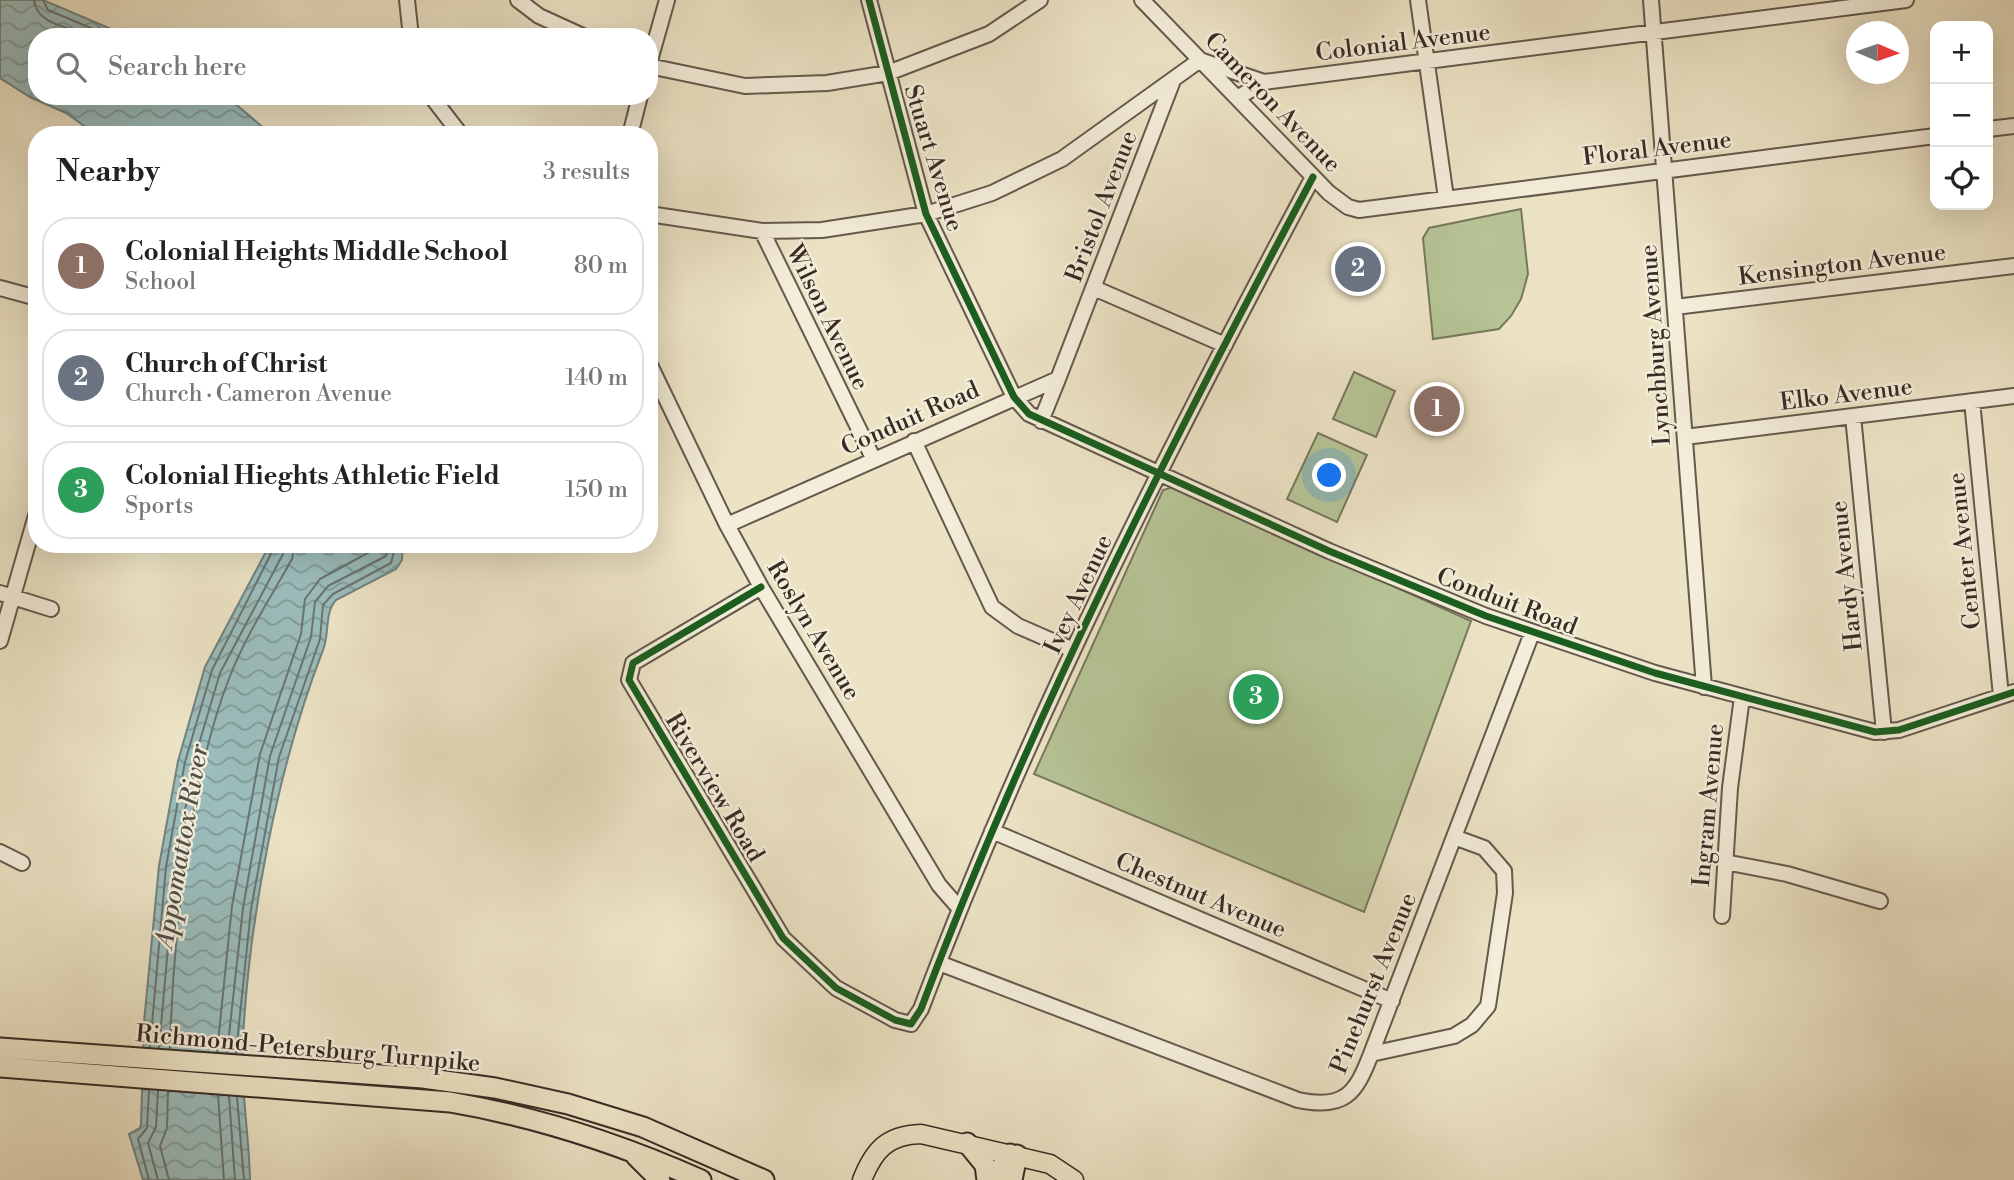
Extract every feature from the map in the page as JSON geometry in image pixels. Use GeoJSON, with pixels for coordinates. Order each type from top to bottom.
{"type":"FeatureCollection","features":[{"type":"Feature","properties":{"kind":"highway","name":"Richmond-Petersburg Turnpike"},"geometry":{"type":"LineString","coordinates":[[0,1048],[423,1078],[532,1095],[643,1127],[764,1180]]}},
{"type":"Feature","properties":{"kind":"highway","name":"Richmond-Petersburg Turnpike"},"geometry":{"type":"LineString","coordinates":[[0,1067],[421,1098],[470,1105],[558,1125],[630,1150],[701,1180]]}},
{"type":"Feature","properties":{"kind":"highway"},"geometry":{"type":"LineString","coordinates":[[967,1143],[985,1165],[987,1180]]}},
{"type":"Feature","properties":{"kind":"highway"},"geometry":{"type":"LineString","coordinates":[[630,1150],[660,1180]]}},
{"type":"Feature","properties":{"kind":"highway"},"geometry":{"type":"LineString","coordinates":[[993,1180],[1014,1154]]}},
{"type":"Feature","properties":{"kind":"highway"},"geometry":{"type":"LineString","coordinates":[[1012,1180],[1014,1154]]}},
{"type":"Feature","properties":{"kind":"main road"},"geometry":{"type":"LineString","coordinates":[[862,1180],[872,1157],[891,1139],[921,1134],[1014,1154],[1058,1167],[1074,1180]]}},
{"type":"Feature","properties":{"kind":"street"},"geometry":{"type":"LineString","coordinates":[[407,0],[410,28]]}},
{"type":"Feature","properties":{"kind":"street"},"geometry":{"type":"LineString","coordinates":[[517,0],[539,16],[565,28]]}},
{"type":"Feature","properties":{"kind":"street"},"geometry":{"type":"LineString","coordinates":[[658,32],[667,0]]}},
{"type":"Feature","properties":{"kind":"street","name":"Stuart Avenue"},"geometry":{"type":"LineString","coordinates":[[869,0],[926,214],[1014,397]]}},
{"type":"Feature","properties":{"kind":"street"},"geometry":{"type":"LineString","coordinates":[[658,67],[745,86],[827,83],[888,73],[989,34],[1040,0]]}},
{"type":"Feature","properties":{"kind":"street","name":"Cameron Avenue"},"geometry":{"type":"LineString","coordinates":[[1142,0],[1313,177],[1348,207],[1359,210],[1384,208]]}},
{"type":"Feature","properties":{"kind":"street"},"geometry":{"type":"LineString","coordinates":[[1418,0],[1446,198]]}},
{"type":"Feature","properties":{"kind":"street","name":"Lynchburg Avenue"},"geometry":{"type":"LineString","coordinates":[[1651,0],[1704,687]]}},
{"type":"Feature","properties":{"kind":"street","name":"Colonial Avenue"},"geometry":{"type":"LineString","coordinates":[[1200,60],[1264,82],[1906,0]]}},
{"type":"Feature","properties":{"kind":"street","name":"Bristol Avenue"},"geometry":{"type":"LineString","coordinates":[[1041,421],[1173,82],[1200,60]]}},
{"type":"Feature","properties":{"kind":"street"},"geometry":{"type":"LineString","coordinates":[[658,215],[762,232],[822,230],[926,214],[992,193],[1062,159],[1173,82]]}},
{"type":"Feature","properties":{"kind":"street"},"geometry":{"type":"LineString","coordinates":[[1237,98],[1264,82]]}},
{"type":"Feature","properties":{"kind":"street"},"geometry":{"type":"LineString","coordinates":[[438,105],[454,126]]}},
{"type":"Feature","properties":{"kind":"street"},"geometry":{"type":"LineString","coordinates":[[632,126],[638,105]]}},
{"type":"Feature","properties":{"kind":"street"},"geometry":{"type":"LineString","coordinates":[[1993,128],[2014,125]]}},
{"type":"Feature","properties":{"kind":"street","name":"Floral Avenue"},"geometry":{"type":"LineString","coordinates":[[1384,208],[1930,136]]}},
{"type":"Feature","properties":{"kind":"street","name":"Ivey Avenue"},"geometry":{"type":"LineString","coordinates":[[895,1020],[906,1025],[916,1021],[959,908],[1073,650],[1158,474],[1313,177]]}},
{"type":"Feature","properties":{"kind":"street","name":"Wilson Avenue"},"geometry":{"type":"LineString","coordinates":[[762,232],[874,460]]}},
{"type":"Feature","properties":{"kind":"street","name":"Kensington Avenue"},"geometry":{"type":"LineString","coordinates":[[1675,307],[2014,266]]}},
{"type":"Feature","properties":{"kind":"street"},"geometry":{"type":"LineString","coordinates":[[0,288],[28,296]]}},
{"type":"Feature","properties":{"kind":"street"},"geometry":{"type":"LineString","coordinates":[[1094,288],[1224,345]]}},
{"type":"Feature","properties":{"kind":"street"},"geometry":{"type":"LineString","coordinates":[[1014,397],[1058,379]]}},
{"type":"Feature","properties":{"kind":"street","name":"Roslyn Avenue"},"geometry":{"type":"LineString","coordinates":[[658,382],[727,526],[761,587],[939,885],[959,908]]}},
{"type":"Feature","properties":{"kind":"street","name":"Elko Avenue"},"geometry":{"type":"LineString","coordinates":[[1685,437],[2014,396]]}},
{"type":"Feature","properties":{"kind":"street","name":"Conduit Road"},"geometry":{"type":"LineString","coordinates":[[727,526],[1014,397],[1029,414],[1041,421],[1338,555],[1532,633],[1704,687],[1859,730],[1884,732],[2008,694]]}},
{"type":"Feature","properties":{"kind":"street","name":"Center Avenue"},"geometry":{"type":"LineString","coordinates":[[1972,401],[2008,694]]}},
{"type":"Feature","properties":{"kind":"street","name":"Hardy Avenue"},"geometry":{"type":"LineString","coordinates":[[1853,416],[1884,732]]}},
{"type":"Feature","properties":{"kind":"street"},"geometry":{"type":"LineString","coordinates":[[914,441],[992,607],[1018,626],[1073,650]]}},
{"type":"Feature","properties":{"kind":"street"},"geometry":{"type":"LineString","coordinates":[[0,641],[6,595],[28,536]]}},
{"type":"Feature","properties":{"kind":"street","name":"Riverview Road"},"geometry":{"type":"LineString","coordinates":[[761,587],[633,663],[629,680],[783,938],[836,988],[895,1020]]}},
{"type":"Feature","properties":{"kind":"street"},"geometry":{"type":"LineString","coordinates":[[6,595],[51,609]]}},
{"type":"Feature","properties":{"kind":"street","name":"Pinehurst Avenue"},"geometry":{"type":"LineString","coordinates":[[939,963],[1298,1100],[1325,1103],[1347,1097],[1359,1084],[1371,1054],[1532,633]]}},
{"type":"Feature","properties":{"kind":"street","name":"Ingram Avenue"},"geometry":{"type":"LineString","coordinates":[[1722,916],[1735,741],[1742,697]]}},
{"type":"Feature","properties":{"kind":"street","name":"Chestnut Avenue"},"geometry":{"type":"LineString","coordinates":[[992,831],[1392,1001]]}},
{"type":"Feature","properties":{"kind":"street"},"geometry":{"type":"LineString","coordinates":[[1371,1054],[1454,1036],[1472,1025],[1488,1006],[1505,893],[1504,871],[1484,848],[1454,837]]}},
{"type":"Feature","properties":{"kind":"street"},"geometry":{"type":"LineString","coordinates":[[0,852],[22,863]]}},
{"type":"Feature","properties":{"kind":"street"},"geometry":{"type":"LineString","coordinates":[[1725,862],[1787,874],[1880,901]]}},
{"type":"Feature","properties":{"kind":"green space"},"geometry":{"type":"Polygon","coordinates":[[[1521,209],[1528,274],[1521,299],[1511,316],[1499,329],[1433,339],[1423,238],[1429,228],[1521,209]]]}},
{"type":"Feature","properties":{"kind":"green space"},"geometry":{"type":"Polygon","coordinates":[[[1354,372],[1395,391],[1376,437],[1333,419],[1354,372]]]}},
{"type":"Feature","properties":{"kind":"green space"},"geometry":{"type":"Polygon","coordinates":[[[1318,433],[1367,455],[1337,522],[1287,499],[1318,433]]]}},
{"type":"Feature","properties":{"kind":"green space"},"geometry":{"type":"Polygon","coordinates":[[[1173,487],[1471,621],[1364,912],[1034,774],[1163,490],[1173,487]]]}},
{"type":"Feature","properties":{"kind":"water"},"geometry":{"type":"Polygon","coordinates":[[[0,0],[43,0],[109,28],[28,28],[28,96],[0,78],[0,0]]]}},
{"type":"Feature","properties":{"kind":"water"},"geometry":{"type":"Polygon","coordinates":[[[48,105],[237,105],[261,126],[84,126],[48,105]]]}},
{"type":"Feature","properties":{"kind":"water","name":"Appomattox River"},"geometry":{"type":"Polygon","coordinates":[[[265,553],[402,553],[402,560],[396,569],[336,600],[332,605],[325,644],[292,742],[280,791],[252,941],[243,1038],[250,1180],[143,1180],[129,1134],[140,1128],[141,1124],[144,1022],[159,866],[178,761],[205,667],[265,553]]]}},
{"type":"Feature","properties":{"kind":"cycle path"},"geometry":{"type":"LineString","coordinates":[[869,0],[926,214],[1014,397],[1029,414],[1329,551],[1486,616],[1655,673],[1875,732],[1899,730],[2014,692]]}},
{"type":"Feature","properties":{"kind":"cycle path"},"geometry":{"type":"LineString","coordinates":[[761,587],[633,663],[629,680],[783,938],[836,988],[895,1020],[911,1024],[921,1009],[1008,795],[1104,586],[1206,380],[1313,177]]}},
{"type":"Feature","properties":{"kind":"place","name":"Church of Christ"},"geometry":{"type":"Point","coordinates":[1358,269]}},
{"type":"Feature","properties":{"kind":"place","name":"Colonial Heights Middle School"},"geometry":{"type":"Point","coordinates":[1437,409]}},
{"type":"Feature","properties":{"kind":"place","name":"Colonial Hieghts Athletic Field"},"geometry":{"type":"Point","coordinates":[1256,697]}}]}
